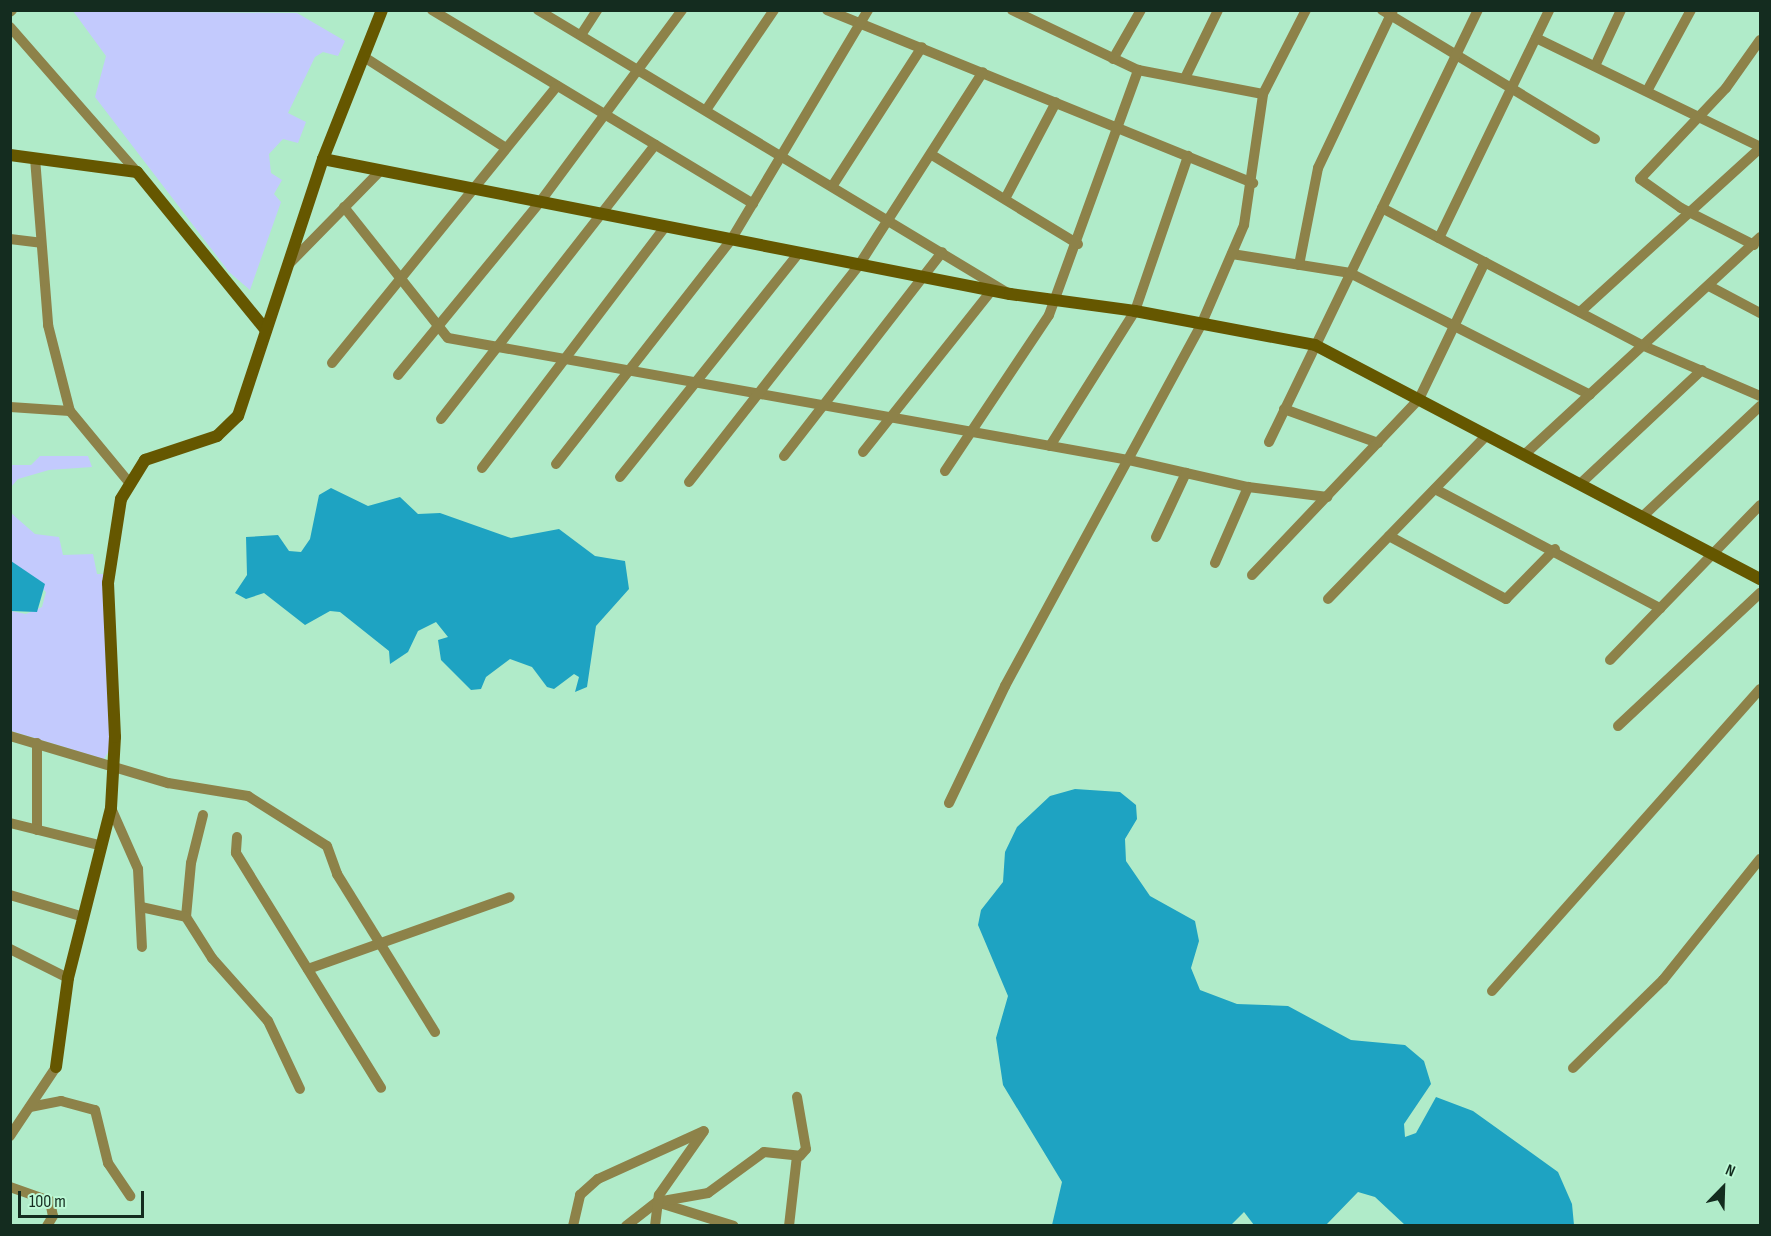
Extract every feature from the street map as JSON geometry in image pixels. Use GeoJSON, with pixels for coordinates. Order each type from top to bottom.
{"type":"FeatureCollection","features":[{"type":"Feature","properties":{"kind":"street"},"geometry":{"type":"LineString","coordinates":[[10,1136],[56,1067],[68,978],[99,845],[111,808],[114,769],[109,574],[128,481],[145,460],[232,426],[323,159],[382,10]]}},
{"type":"Feature","properties":{"kind":"street"},"geometry":{"type":"LineString","coordinates":[[432,10],[753,204]]}},
{"type":"Feature","properties":{"kind":"street"},"geometry":{"type":"LineString","coordinates":[[538,10],[890,219],[994,288]]}},
{"type":"Feature","properties":{"kind":"street"},"geometry":{"type":"LineString","coordinates":[[580,35],[597,10]]}},
{"type":"Feature","properties":{"kind":"street"},"geometry":{"type":"LineString","coordinates":[[398,375],[540,202],[641,71],[682,10]]}},
{"type":"Feature","properties":{"kind":"street"},"geometry":{"type":"LineString","coordinates":[[706,110],[774,10]]}},
{"type":"Feature","properties":{"kind":"street"},"geometry":{"type":"LineString","coordinates":[[827,10],[859,26],[922,47],[1253,183]]}},
{"type":"Feature","properties":{"kind":"street"},"geometry":{"type":"LineString","coordinates":[[556,464],[731,240],[868,10]]}},
{"type":"Feature","properties":{"kind":"street"},"geometry":{"type":"LineString","coordinates":[[1012,10],[1138,70],[1186,76],[1263,94]]}},
{"type":"Feature","properties":{"kind":"street"},"geometry":{"type":"LineString","coordinates":[[1113,59],[1141,10]]}},
{"type":"Feature","properties":{"kind":"street"},"geometry":{"type":"LineString","coordinates":[[1186,76],[1218,10]]}},
{"type":"Feature","properties":{"kind":"street"},"geometry":{"type":"LineString","coordinates":[[949,803],[1005,686],[1201,325],[1232,254],[1253,183],[1263,94],[1306,10]]}},
{"type":"Feature","properties":{"kind":"street"},"geometry":{"type":"LineString","coordinates":[[1269,442],[1478,10]]}},
{"type":"Feature","properties":{"kind":"street"},"geometry":{"type":"LineString","coordinates":[[1439,238],[1549,10]]}},
{"type":"Feature","properties":{"kind":"street"},"geometry":{"type":"LineString","coordinates":[[1594,66],[1621,10]]}},
{"type":"Feature","properties":{"kind":"street"},"geometry":{"type":"LineString","coordinates":[[1647,91],[1691,10]]}},
{"type":"Feature","properties":{"kind":"street"},"geometry":{"type":"LineString","coordinates":[[1299,265],[1318,168],[1388,12],[1595,139]]}},
{"type":"Feature","properties":{"kind":"street"},"geometry":{"type":"LineString","coordinates":[[10,27],[137,172],[266,330]]}},
{"type":"Feature","properties":{"kind":"street"},"geometry":{"type":"LineString","coordinates":[[1536,38],[1761,147],[1580,312]]}},
{"type":"Feature","properties":{"kind":"street"},"geometry":{"type":"LineString","coordinates":[[1524,455],[1759,240],[1690,212],[1640,178],[1756,57],[1761,40]]}},
{"type":"Feature","properties":{"kind":"street"},"geometry":{"type":"LineString","coordinates":[[833,185],[922,47]]}},
{"type":"Feature","properties":{"kind":"street"},"geometry":{"type":"LineString","coordinates":[[364,57],[506,148]]}},
{"type":"Feature","properties":{"kind":"street"},"geometry":{"type":"LineString","coordinates":[[945,471],[973,432],[1056,298],[1078,244],[1138,70]]}},
{"type":"Feature","properties":{"kind":"street"},"geometry":{"type":"LineString","coordinates":[[689,482],[859,265],[932,155],[983,72]]}},
{"type":"Feature","properties":{"kind":"street"},"geometry":{"type":"LineString","coordinates":[[332,363],[557,86]]}},
{"type":"Feature","properties":{"kind":"street"},"geometry":{"type":"LineString","coordinates":[[1006,197],[1056,102]]}},
{"type":"Feature","properties":{"kind":"street"},"geometry":{"type":"LineString","coordinates":[[441,419],[604,215],[656,145]]}},
{"type":"Feature","properties":{"kind":"street"},"geometry":{"type":"LineString","coordinates":[[10,155],[137,172]]}},
{"type":"Feature","properties":{"kind":"street"},"geometry":{"type":"LineString","coordinates":[[932,155],[1006,197],[1078,244]]}},
{"type":"Feature","properties":{"kind":"street"},"geometry":{"type":"LineString","coordinates":[[1050,446],[1135,311],[1188,156]]}},
{"type":"Feature","properties":{"kind":"street"},"geometry":{"type":"LineString","coordinates":[[35,158],[48,325],[70,411],[128,481]]}},
{"type":"Feature","properties":{"kind":"street"},"geometry":{"type":"LineString","coordinates":[[323,159],[799,254],[994,288],[1010,294],[1056,298],[1135,311],[1315,345],[1761,579]]}},
{"type":"Feature","properties":{"kind":"street"},"geometry":{"type":"LineString","coordinates":[[287,266],[380,171]]}},
{"type":"Feature","properties":{"kind":"street"},"geometry":{"type":"LineString","coordinates":[[344,207],[448,338],[822,407],[1129,460],[1248,487],[1327,497]]}},
{"type":"Feature","properties":{"kind":"street"},"geometry":{"type":"LineString","coordinates":[[1382,208],[1644,346],[1761,396]]}},
{"type":"Feature","properties":{"kind":"street"},"geometry":{"type":"LineString","coordinates":[[482,468],[562,359],[665,227]]}},
{"type":"Feature","properties":{"kind":"street"},"geometry":{"type":"LineString","coordinates":[[10,239],[41,243]]}},
{"type":"Feature","properties":{"kind":"street"},"geometry":{"type":"LineString","coordinates":[[784,456],[942,252]]}},
{"type":"Feature","properties":{"kind":"street"},"geometry":{"type":"LineString","coordinates":[[620,477],[799,254]]}},
{"type":"Feature","properties":{"kind":"street"},"geometry":{"type":"LineString","coordinates":[[1232,254],[1350,273],[1456,323],[1590,395]]}},
{"type":"Feature","properties":{"kind":"street"},"geometry":{"type":"LineString","coordinates":[[1252,575],[1419,399],[1485,262]]}},
{"type":"Feature","properties":{"kind":"street"},"geometry":{"type":"LineString","coordinates":[[1709,286],[1761,314]]}},
{"type":"Feature","properties":{"kind":"street"},"geometry":{"type":"LineString","coordinates":[[862,452],[994,288]]}},
{"type":"Feature","properties":{"kind":"street"},"geometry":{"type":"LineString","coordinates":[[1580,484],[1701,370]]}},
{"type":"Feature","properties":{"kind":"street"},"geometry":{"type":"LineString","coordinates":[[1642,517],[1761,406]]}},
{"type":"Feature","properties":{"kind":"street"},"geometry":{"type":"LineString","coordinates":[[10,407],[70,411]]}},
{"type":"Feature","properties":{"kind":"street"},"geometry":{"type":"LineString","coordinates":[[1284,409],[1378,443]]}},
{"type":"Feature","properties":{"kind":"street"},"geometry":{"type":"LineString","coordinates":[[1328,598],[1487,435]]}},
{"type":"Feature","properties":{"kind":"street"},"geometry":{"type":"LineString","coordinates":[[1156,537],[1186,473]]}},
{"type":"Feature","properties":{"kind":"street"},"geometry":{"type":"LineString","coordinates":[[1215,562],[1248,487]]}},
{"type":"Feature","properties":{"kind":"street"},"geometry":{"type":"LineString","coordinates":[[1435,489],[1555,549],[1660,608]]}},
{"type":"Feature","properties":{"kind":"street"},"geometry":{"type":"LineString","coordinates":[[1610,660],[1711,553],[1761,505]]}},
{"type":"Feature","properties":{"kind":"street"},"geometry":{"type":"LineString","coordinates":[[1389,536],[1506,599],[1555,549]]}},
{"type":"Feature","properties":{"kind":"street"},"geometry":{"type":"LineString","coordinates":[[1618,726],[1761,593]]}},
{"type":"Feature","properties":{"kind":"street"},"geometry":{"type":"LineString","coordinates":[[1492,991],[1761,689]]}},
{"type":"Feature","properties":{"kind":"street"},"geometry":{"type":"LineString","coordinates":[[10,736],[114,769],[248,796],[327,846],[337,874],[435,1032]]}},
{"type":"Feature","properties":{"kind":"street"},"geometry":{"type":"LineString","coordinates":[[37,743],[37,830]]}},
{"type":"Feature","properties":{"kind":"street"},"geometry":{"type":"LineString","coordinates":[[111,808],[123,825],[138,869],[142,947]]}},
{"type":"Feature","properties":{"kind":"street"},"geometry":{"type":"LineString","coordinates":[[203,815],[191,863],[186,917],[212,958],[268,1021],[300,1089]]}},
{"type":"Feature","properties":{"kind":"street"},"geometry":{"type":"LineString","coordinates":[[10,823],[99,845]]}},
{"type":"Feature","properties":{"kind":"street"},"geometry":{"type":"LineString","coordinates":[[237,837],[236,853],[381,1088]]}},
{"type":"Feature","properties":{"kind":"street"},"geometry":{"type":"LineString","coordinates":[[1573,1068],[1663,980],[1761,858]]}},
{"type":"Feature","properties":{"kind":"street"},"geometry":{"type":"LineString","coordinates":[[10,895],[84,917]]}},
{"type":"Feature","properties":{"kind":"street"},"geometry":{"type":"LineString","coordinates":[[308,969],[510,897]]}},
{"type":"Feature","properties":{"kind":"street"},"geometry":{"type":"LineString","coordinates":[[141,907],[186,917]]}},
{"type":"Feature","properties":{"kind":"street"},"geometry":{"type":"LineString","coordinates":[[10,950],[68,978]]}},
{"type":"Feature","properties":{"kind":"street"},"geometry":{"type":"LineString","coordinates":[[657,1202],[708,1193],[764,1152],[797,1156],[806,1149],[797,1097]]}},
{"type":"Feature","properties":{"kind":"street"},"geometry":{"type":"LineString","coordinates":[[30,1107],[61,1101],[95,1110],[108,1164],[130,1196]]}},
{"type":"Feature","properties":{"kind":"street"},"geometry":{"type":"LineString","coordinates":[[573,1226],[580,1195],[598,1179],[704,1131],[657,1202],[626,1226]]}},
{"type":"Feature","properties":{"kind":"street"},"geometry":{"type":"LineString","coordinates":[[789,1226],[797,1156]]}},
{"type":"Feature","properties":{"kind":"street"},"geometry":{"type":"LineString","coordinates":[[10,1187],[50,1201],[53,1216],[47,1226]]}},
{"type":"Feature","properties":{"kind":"street"},"geometry":{"type":"LineString","coordinates":[[655,1226],[657,1202]]}},
{"type":"Feature","properties":{"kind":"street"},"geometry":{"type":"LineString","coordinates":[[657,1202],[734,1226]]}},
{"type":"Feature","properties":{"kind":"shaded area"},"geometry":{"type":"Polygon","coordinates":[[[73,11],[297,13],[345,41],[338,56],[323,52],[315,57],[288,113],[306,122],[298,143],[283,139],[269,154],[271,173],[282,180],[274,194],[281,202],[250,290],[229,272],[95,97],[106,56],[73,11]]]}},
{"type":"Feature","properties":{"kind":"shaded area"},"geometry":{"type":"Polygon","coordinates":[[[40,456],[88,456],[92,467],[49,470],[18,479],[11,487],[11,465],[31,465],[40,456]]]}},
{"type":"Feature","properties":{"kind":"shaded area"},"geometry":{"type":"Polygon","coordinates":[[[331,488],[368,506],[400,497],[418,514],[440,513],[511,538],[559,529],[595,556],[625,561],[629,589],[596,626],[587,687],[575,692],[579,677],[574,674],[554,689],[547,687],[532,667],[510,659],[486,677],[481,689],[471,690],[441,660],[438,640],[448,637],[436,622],[418,631],[408,652],[390,664],[389,651],[340,612],[330,611],[305,625],[264,593],[246,599],[235,593],[247,575],[246,537],[278,535],[289,551],[301,552],[310,539],[319,495],[331,488]]]}},
{"type":"Feature","properties":{"kind":"shaded area"},"geometry":{"type":"Polygon","coordinates":[[[11,513],[35,534],[59,537],[63,555],[93,554],[97,574],[105,574],[110,749],[104,759],[11,731],[11,611],[26,614],[42,607],[46,592],[12,564],[11,513]]]}},
{"type":"Feature","properties":{"kind":"shaded area"},"geometry":{"type":"Polygon","coordinates":[[[11,561],[45,584],[37,612],[11,611],[11,561]]]}},
{"type":"Feature","properties":{"kind":"shaded area"},"geometry":{"type":"Polygon","coordinates":[[[1075,789],[1120,792],[1136,805],[1137,819],[1125,839],[1126,861],[1150,896],[1195,921],[1199,941],[1191,968],[1200,990],[1237,1004],[1288,1006],[1351,1040],[1405,1045],[1424,1061],[1431,1084],[1404,1124],[1405,1137],[1416,1133],[1436,1097],[1473,1111],[1558,1172],[1572,1204],[1574,1225],[1405,1225],[1375,1197],[1358,1192],[1326,1225],[1254,1225],[1244,1212],[1231,1225],[1052,1225],[1062,1182],[1003,1085],[996,1038],[1008,996],[978,925],[981,910],[1003,882],[1005,852],[1017,827],[1050,796],[1075,789]]]}}]}
